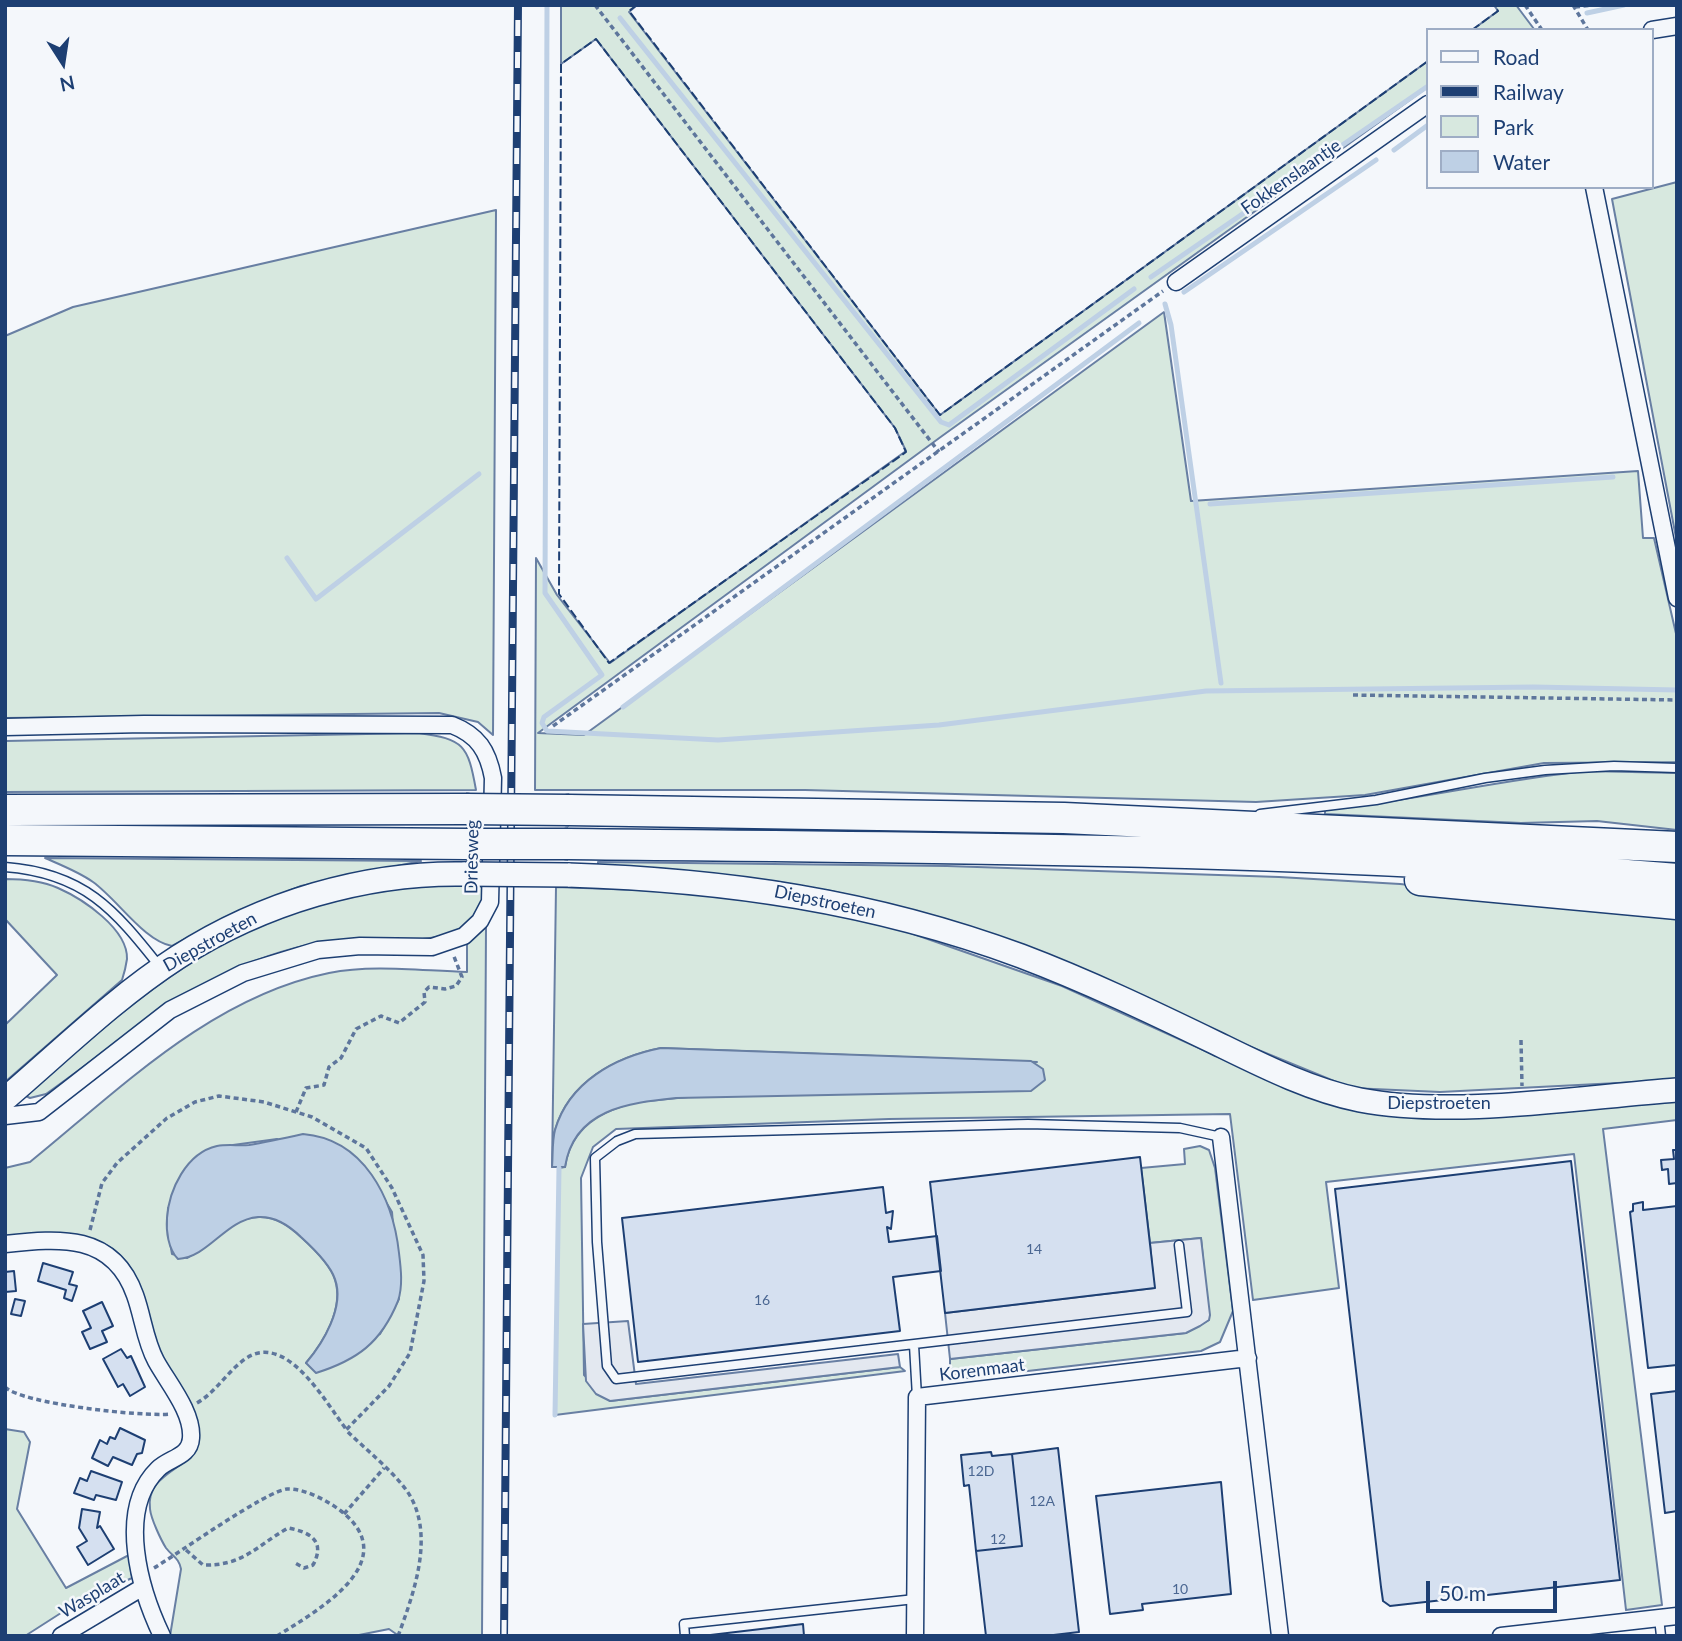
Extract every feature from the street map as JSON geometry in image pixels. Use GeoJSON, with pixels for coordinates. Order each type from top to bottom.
{"type":"FeatureCollection","features":[{"type":"Feature","properties":{"kind":"highway"},"geometry":{"type":"LineString","coordinates":[[5,810],[569,810],[1174,822],[1677,847]]}},
{"type":"Feature","properties":{"kind":"highway"},"geometry":{"type":"LineString","coordinates":[[5,840],[971,848],[1345,857],[1528,866],[1677,879]]}},
{"type":"Feature","properties":{"kind":"highway"},"geometry":{"type":"LineString","coordinates":[[1236,856],[1335,872],[1677,904]]}},
{"type":"Feature","properties":{"kind":"street"},"geometry":{"type":"LineString","coordinates":[[1654,30],[1677,26]]}},
{"type":"Feature","properties":{"kind":"street","name":"Fokkenslaantje"},"geometry":{"type":"LineString","coordinates":[[1176,282],[1426,105]]}},
{"type":"Feature","properties":{"kind":"street"},"geometry":{"type":"LineString","coordinates":[[1594,189],[1677,597]]}},
{"type":"Feature","properties":{"kind":"street","name":"Driesweg"},"geometry":{"type":"LineString","coordinates":[[5,727],[439,724],[462,729],[474,735],[481,744],[493,779],[490,902],[472,930],[449,943],[432,947],[360,946],[318,950],[243,973],[170,1010],[39,1112],[5,1116]]}},
{"type":"Feature","properties":{"kind":"street","name":"Diepstroeten"},"geometry":{"type":"LineString","coordinates":[[5,1099],[162,968],[242,921],[311,896],[390,879],[466,874],[665,878],[799,894],[950,933],[1021,956],[1146,1010],[1274,1071],[1356,1099],[1391,1105],[1440,1106],[1677,1090]]}},
{"type":"Feature","properties":{"kind":"street"},"geometry":{"type":"LineString","coordinates":[[1221,1138],[1280,1636]]}},
{"type":"Feature","properties":{"kind":"street"},"geometry":{"type":"LineString","coordinates":[[5,1244],[52,1241],[86,1244],[114,1260],[128,1279],[155,1359],[184,1410],[190,1426],[191,1442],[181,1455],[158,1468],[138,1504],[135,1531],[143,1581],[162,1636]]}},
{"type":"Feature","properties":{"kind":"street","name":"Korenmaat"},"geometry":{"type":"LineString","coordinates":[[915,1636],[918,1397],[1248,1358]]}},
{"type":"Feature","properties":{"kind":"street","name":"Wasplaat"},"geometry":{"type":"LineString","coordinates":[[61,1636],[143,1581]]}},
{"type":"Feature","properties":{"kind":"street"},"geometry":{"type":"LineString","coordinates":[[1501,1636],[1677,1616]]}},
{"type":"Feature","properties":{"kind":"lane"},"geometry":{"type":"LineString","coordinates":[[1247,815],[1376,800],[1485,778],[1545,770],[1614,766],[1677,768]]}},
{"type":"Feature","properties":{"kind":"lane"},"geometry":{"type":"LineString","coordinates":[[1174,822],[1234,816]]}},
{"type":"Feature","properties":{"kind":"lane"},"geometry":{"type":"LineString","coordinates":[[5,867],[54,875],[96,895],[114,911],[162,968]]}},
{"type":"Feature","properties":{"kind":"lane"},"geometry":{"type":"LineString","coordinates":[[1179,1245],[1187,1312],[617,1380],[607,1366],[597,1242],[595,1158],[617,1141],[635,1134],[1028,1124],[1180,1128],[1221,1138]]}},
{"type":"Feature","properties":{"kind":"lane"},"geometry":{"type":"LineString","coordinates":[[914,1345],[918,1397]]}},
{"type":"Feature","properties":{"kind":"lane"},"geometry":{"type":"LineString","coordinates":[[685,1636],[684,1624],[915,1599]]}},
{"type":"Feature","properties":{"kind":"lane"},"geometry":{"type":"LineString","coordinates":[[1659,1618],[1661,1636]]}},
{"type":"Feature","properties":{"kind":"path"},"geometry":{"type":"LineString","coordinates":[[595,5],[939,452]]}},
{"type":"Feature","properties":{"kind":"path"},"geometry":{"type":"LineString","coordinates":[[1525,5],[1541,28]]}},
{"type":"Feature","properties":{"kind":"path"},"geometry":{"type":"LineString","coordinates":[[1587,28],[1573,6],[1594,5]]}},
{"type":"Feature","properties":{"kind":"path"},"geometry":{"type":"LineString","coordinates":[[1600,5],[1607,5]]}},
{"type":"Feature","properties":{"kind":"path"},"geometry":{"type":"LineString","coordinates":[[553,726],[1176,282]]}},
{"type":"Feature","properties":{"kind":"path"},"geometry":{"type":"LineString","coordinates":[[1353,695],[1677,700]]}},
{"type":"Feature","properties":{"kind":"path"},"geometry":{"type":"LineString","coordinates":[[296,1112],[306,1088],[324,1086],[329,1067],[341,1058],[356,1030],[381,1016],[399,1023],[425,1002],[424,992],[429,987],[445,989],[456,986],[462,977],[449,943]]}},
{"type":"Feature","properties":{"kind":"path"},"geometry":{"type":"LineString","coordinates":[[1521,1041],[1522,1102]]}},
{"type":"Feature","properties":{"kind":"path"},"geometry":{"type":"LineString","coordinates":[[86,1244],[102,1183],[136,1143],[181,1108],[219,1096],[264,1102],[312,1117],[366,1148],[392,1188],[423,1255],[424,1281],[410,1353],[389,1386],[346,1430]]}},
{"type":"Feature","properties":{"kind":"path"},"geometry":{"type":"LineString","coordinates":[[5,1387],[28,1399],[145,1415],[184,1410],[208,1396],[245,1359],[258,1352],[271,1353],[294,1363],[346,1430],[400,1483],[416,1508],[419,1541],[415,1593],[398,1636]]}},
{"type":"Feature","properties":{"kind":"path"},"geometry":{"type":"LineString","coordinates":[[344,1514],[384,1467]]}},
{"type":"Feature","properties":{"kind":"path"},"geometry":{"type":"LineString","coordinates":[[143,1581],[256,1503],[285,1489],[311,1495],[344,1514],[360,1539],[362,1552],[356,1574],[349,1586],[277,1636]]}},
{"type":"Feature","properties":{"kind":"path"},"geometry":{"type":"LineString","coordinates":[[186,1550],[203,1565],[225,1566],[239,1561],[288,1528],[304,1531],[317,1540],[319,1548],[313,1565],[304,1568],[295,1563]]}},
{"type":"Feature","properties":{"kind":"green space"},"geometry":{"type":"Polygon","coordinates":[[[561,5],[637,5],[629,12],[940,415],[1426,62],[1426,88],[942,436],[538,733],[584,735],[1164,312],[1191,501],[1638,471],[1643,538],[1654,538],[1677,638],[1677,762],[1544,763],[1365,795],[1256,802],[805,790],[535,790],[536,558],[557,595],[610,663],[906,451],[895,428],[596,39],[561,64],[561,5]]]}},
{"type":"Feature","properties":{"kind":"green space"},"geometry":{"type":"Polygon","coordinates":[[[1494,5],[1516,5],[1533,28],[1475,28],[1498,11],[1494,5]]]}},
{"type":"Feature","properties":{"kind":"green space"},"geometry":{"type":"Polygon","coordinates":[[[1677,182],[1677,543],[1612,199],[1677,182]]]}},
{"type":"Feature","properties":{"kind":"green space"},"geometry":{"type":"Polygon","coordinates":[[[496,210],[493,735],[478,722],[439,713],[5,718],[5,336],[73,307],[496,210]]]}},
{"type":"Feature","properties":{"kind":"green space"},"geometry":{"type":"Polygon","coordinates":[[[418,733],[445,738],[461,747],[470,763],[476,790],[5,792],[5,741],[418,733]]]}},
{"type":"Feature","properties":{"kind":"green space"},"geometry":{"type":"Polygon","coordinates":[[[1586,771],[1677,773],[1677,830],[1597,821],[1521,823],[1325,814],[1325,810],[1586,771]]]}},
{"type":"Feature","properties":{"kind":"green space"},"geometry":{"type":"Polygon","coordinates":[[[45,858],[421,861],[301,886],[234,913],[172,946],[162,943],[141,928],[93,882],[45,858]]]}},
{"type":"Feature","properties":{"kind":"green space"},"geometry":{"type":"Polygon","coordinates":[[[598,862],[947,866],[1279,877],[1400,884],[1524,897],[1583,910],[1650,916],[1677,914],[1677,1080],[1440,1092],[1351,1088],[973,933],[875,901],[831,891],[691,872],[598,867],[598,862]]]}},
{"type":"Feature","properties":{"kind":"green space"},"geometry":{"type":"Polygon","coordinates":[[[5,879],[46,884],[91,907],[120,937],[127,959],[122,980],[5,1082],[5,1025],[57,975],[5,919],[5,879]]]}},
{"type":"Feature","properties":{"kind":"green space"},"geometry":{"type":"Polygon","coordinates":[[[454,884],[486,887],[479,913],[466,926],[426,939],[312,944],[272,955],[202,985],[170,1004],[46,1094],[30,1098],[26,1096],[150,991],[217,947],[253,928],[291,912],[331,900],[454,884]]]}},
{"type":"Feature","properties":{"kind":"green space"},"geometry":{"type":"Polygon","coordinates":[[[556,887],[693,892],[841,914],[902,930],[1062,986],[1274,1082],[1334,1105],[1393,1116],[1468,1116],[1677,1100],[1677,1120],[1603,1129],[1662,1605],[1626,1610],[1574,1154],[1326,1182],[1339,1288],[1253,1300],[1230,1114],[889,1119],[616,1129],[593,1147],[581,1178],[584,1375],[610,1401],[900,1367],[905,1371],[555,1415],[559,1168],[565,1167],[574,1141],[590,1122],[612,1110],[638,1102],[1037,1062],[661,1048],[611,1065],[596,1074],[571,1098],[555,1130],[552,1167],[556,887]]]}},
{"type":"Feature","properties":{"kind":"green space"},"geometry":{"type":"Polygon","coordinates":[[[486,927],[482,1636],[399,1636],[389,1629],[354,1636],[170,1636],[181,1569],[156,1529],[150,1509],[150,1497],[162,1479],[194,1452],[198,1443],[196,1422],[187,1400],[159,1351],[136,1279],[126,1262],[113,1249],[80,1236],[5,1236],[5,1168],[30,1162],[169,1049],[245,1002],[286,985],[346,970],[380,968],[467,972],[467,942],[486,927]],[[277,1139],[233,1145],[168,1208],[167,1225],[172,1254],[187,1258],[230,1227],[249,1218],[272,1219],[293,1230],[326,1263],[335,1280],[337,1291],[331,1324],[306,1363],[380,1334],[399,1299],[392,1212],[383,1197],[277,1139]]]}},
{"type":"Feature","properties":{"kind":"green space"},"geometry":{"type":"Polygon","coordinates":[[[1200,1146],[1209,1150],[1215,1168],[1233,1311],[1220,1342],[1201,1351],[959,1377],[950,1367],[950,1359],[1186,1333],[1209,1320],[1201,1238],[1150,1243],[1141,1168],[1185,1164],[1184,1149],[1200,1146]]]}},
{"type":"Feature","properties":{"kind":"green space"},"geometry":{"type":"Polygon","coordinates":[[[5,1429],[24,1432],[30,1442],[17,1509],[66,1588],[129,1555],[132,1578],[75,1604],[25,1636],[5,1636],[5,1429]]]}},
{"type":"Feature","properties":{"kind":"shaded area"},"geometry":{"type":"Polygon","coordinates":[[[1201,1238],[1210,1315],[1209,1320],[1186,1333],[950,1359],[945,1313],[1154,1288],[1150,1243],[1201,1238]]]}},
{"type":"Feature","properties":{"kind":"shaded area"},"geometry":{"type":"Polygon","coordinates":[[[628,1321],[636,1384],[898,1354],[900,1367],[610,1401],[596,1394],[586,1381],[583,1324],[628,1321]]]}},
{"type":"Feature","properties":{"kind":"water"},"geometry":{"type":"Polygon","coordinates":[[[661,1048],[1031,1061],[1043,1069],[1045,1080],[1031,1091],[676,1098],[640,1103],[622,1107],[591,1121],[579,1132],[570,1148],[565,1167],[552,1167],[555,1130],[571,1098],[596,1074],[611,1065],[661,1048]]]}},
{"type":"Feature","properties":{"kind":"water"},"geometry":{"type":"Polygon","coordinates":[[[303,1134],[324,1138],[343,1147],[359,1159],[372,1175],[390,1212],[396,1232],[401,1271],[398,1301],[375,1339],[355,1356],[316,1373],[306,1363],[331,1324],[337,1290],[329,1268],[310,1246],[281,1222],[258,1217],[236,1225],[199,1252],[178,1259],[170,1245],[167,1228],[171,1196],[181,1174],[196,1156],[217,1146],[249,1145],[303,1134]]]}},
{"type":"Feature","properties":{"kind":"building"},"geometry":{"type":"Polygon","coordinates":[[[1673,1150],[1677,1150],[1677,1183],[1669,1184],[1668,1169],[1662,1170],[1661,1160],[1674,1159],[1673,1150]]]}},
{"type":"Feature","properties":{"kind":"building"},"geometry":{"type":"Polygon","coordinates":[[[1140,1157],[1155,1288],[945,1313],[930,1182],[1140,1157]]]}},
{"type":"Feature","properties":{"kind":"building"},"geometry":{"type":"Polygon","coordinates":[[[1571,1161],[1620,1580],[1390,1606],[1383,1601],[1381,1587],[1335,1189],[1571,1161]]]}},
{"type":"Feature","properties":{"kind":"building"},"geometry":{"type":"Polygon","coordinates":[[[883,1187],[886,1213],[893,1211],[891,1229],[887,1227],[889,1242],[937,1236],[941,1271],[893,1277],[900,1331],[638,1362],[622,1218],[883,1187]]]}},
{"type":"Feature","properties":{"kind":"building"},"geometry":{"type":"Polygon","coordinates":[[[1643,1202],[1643,1210],[1677,1206],[1677,1365],[1648,1368],[1630,1212],[1633,1211],[1633,1204],[1643,1202]]]}},
{"type":"Feature","properties":{"kind":"building"},"geometry":{"type":"Polygon","coordinates":[[[43,1263],[73,1272],[69,1284],[77,1286],[72,1301],[64,1298],[66,1290],[38,1281],[43,1263]]]}},
{"type":"Feature","properties":{"kind":"building"},"geometry":{"type":"Polygon","coordinates":[[[14,1271],[16,1291],[5,1292],[5,1272],[14,1271]]]}},
{"type":"Feature","properties":{"kind":"building"},"geometry":{"type":"Polygon","coordinates":[[[15,1299],[25,1301],[21,1316],[11,1314],[15,1299]]]}},
{"type":"Feature","properties":{"kind":"building"},"geometry":{"type":"Polygon","coordinates":[[[102,1302],[113,1326],[102,1331],[107,1342],[90,1349],[82,1332],[91,1328],[83,1311],[102,1302]]]}},
{"type":"Feature","properties":{"kind":"building"},"geometry":{"type":"Polygon","coordinates":[[[121,1349],[127,1358],[131,1356],[145,1387],[130,1396],[123,1384],[118,1387],[103,1359],[121,1349]]]}},
{"type":"Feature","properties":{"kind":"building"},"geometry":{"type":"Polygon","coordinates":[[[1677,1391],[1677,1511],[1665,1513],[1651,1394],[1677,1391]]]}},
{"type":"Feature","properties":{"kind":"building"},"geometry":{"type":"Polygon","coordinates":[[[120,1428],[145,1440],[142,1453],[137,1454],[132,1465],[113,1457],[108,1466],[92,1458],[100,1440],[107,1444],[110,1437],[115,1439],[120,1428]]]}},
{"type":"Feature","properties":{"kind":"building"},"geometry":{"type":"Polygon","coordinates":[[[1058,1448],[1079,1632],[1045,1636],[986,1636],[976,1551],[1022,1546],[1012,1454],[1058,1448]]]}},
{"type":"Feature","properties":{"kind":"building"},"geometry":{"type":"Polygon","coordinates":[[[991,1452],[992,1456],[1012,1454],[1022,1546],[976,1551],[969,1485],[964,1486],[961,1455],[991,1452]]]}},
{"type":"Feature","properties":{"kind":"building"},"geometry":{"type":"Polygon","coordinates":[[[91,1471],[122,1482],[116,1500],[96,1495],[94,1500],[74,1493],[80,1478],[87,1481],[91,1471]]]}},
{"type":"Feature","properties":{"kind":"building"},"geometry":{"type":"Polygon","coordinates":[[[1221,1482],[1231,1594],[1142,1604],[1143,1610],[1110,1614],[1096,1496],[1221,1482]]]}},
{"type":"Feature","properties":{"kind":"building"},"geometry":{"type":"Polygon","coordinates":[[[82,1509],[100,1512],[97,1528],[100,1526],[114,1549],[88,1565],[77,1547],[87,1541],[79,1528],[82,1509]]]}},
{"type":"Feature","properties":{"kind":"building"},"geometry":{"type":"Polygon","coordinates":[[[803,1624],[804,1636],[702,1636],[803,1624]]]}},
{"type":"Feature","properties":{"kind":"waterway"},"geometry":{"type":"LineString","coordinates":[[547,5],[545,593],[602,675],[544,717],[542,723],[547,731],[718,740],[939,725],[1206,691],[1534,687],[1677,690]]}},
{"type":"Feature","properties":{"kind":"waterway"},"geometry":{"type":"LineString","coordinates":[[1587,13],[1624,5]]}},
{"type":"Feature","properties":{"kind":"waterway"},"geometry":{"type":"LineString","coordinates":[[620,18],[941,422],[949,425],[1134,289]]}},
{"type":"Feature","properties":{"kind":"waterway"},"geometry":{"type":"LineString","coordinates":[[1151,277],[1426,87]]}},
{"type":"Feature","properties":{"kind":"waterway"},"geometry":{"type":"LineString","coordinates":[[1394,150],[1426,126]]}},
{"type":"Feature","properties":{"kind":"waterway"},"geometry":{"type":"LineString","coordinates":[[1184,292],[1376,160]]}},
{"type":"Feature","properties":{"kind":"waterway"},"geometry":{"type":"LineString","coordinates":[[1165,304],[1171,325],[1221,683]]}},
{"type":"Feature","properties":{"kind":"waterway"},"geometry":{"type":"LineString","coordinates":[[623,707],[1139,323]]}},
{"type":"Feature","properties":{"kind":"waterway"},"geometry":{"type":"LineString","coordinates":[[287,558],[316,599],[479,474]]}},
{"type":"Feature","properties":{"kind":"waterway"},"geometry":{"type":"LineString","coordinates":[[1210,504],[1613,477]]}},
{"type":"Feature","properties":{"kind":"waterway"},"geometry":{"type":"LineString","coordinates":[[555,1415],[559,1168]]}},
{"type":"Feature","properties":{"kind":"railway"},"geometry":{"type":"LineString","coordinates":[[504,1636],[518,5]]}},
{"type":"Feature","properties":{"kind":"fence"},"geometry":{"type":"LineString","coordinates":[[637,5],[629,11],[940,415],[1426,62]]}},
{"type":"Feature","properties":{"kind":"fence"},"geometry":{"type":"LineString","coordinates":[[1475,28],[1498,11],[1494,5]]}},
{"type":"Feature","properties":{"kind":"fence"},"geometry":{"type":"LineString","coordinates":[[596,39],[895,428],[906,452],[609,663],[559,594],[561,64],[596,39]]}}]}
